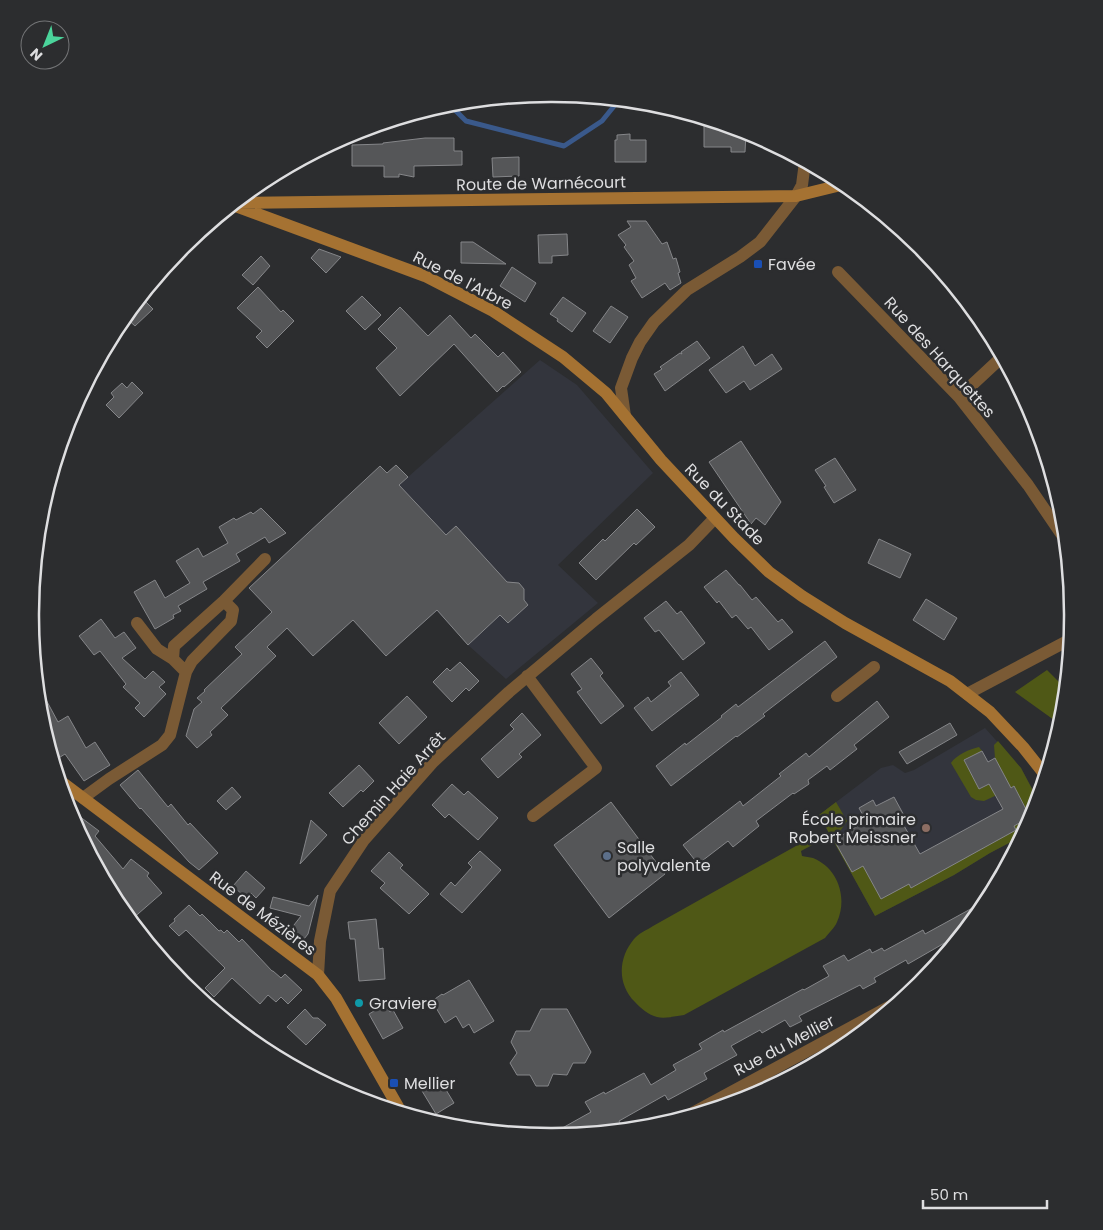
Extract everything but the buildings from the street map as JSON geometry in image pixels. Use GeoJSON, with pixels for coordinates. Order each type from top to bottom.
{"type":"FeatureCollection","features":[{"type":"Feature","properties":{"kind":"street"},"geometry":{"type":"LineString","coordinates":[[625,416],[621,388],[640,342],[654,322],[687,290],[740,258],[760,242],[796,196],[802,185],[804,169]]}},
{"type":"Feature","properties":{"kind":"street","name":"Route de Warnécourt"},"geometry":{"type":"LineString","coordinates":[[247,203],[796,196],[833,187]]}},
{"type":"Feature","properties":{"kind":"street","name":"Rue de l'Arbre"},"geometry":{"type":"LineString","coordinates":[[240,207],[425,276],[493,311],[563,357],[606,393],[625,416]]}},
{"type":"Feature","properties":{"kind":"street","name":"Rue des Harquettes"},"geometry":{"type":"LineString","coordinates":[[838,272],[959,397],[1028,485],[1056,526]]}},
{"type":"Feature","properties":{"kind":"street"},"geometry":{"type":"LineString","coordinates":[[959,397],[997,361]]}},
{"type":"Feature","properties":{"kind":"street","name":"Rue du Stade"},"geometry":{"type":"LineString","coordinates":[[625,416],[661,460],[734,538],[769,572],[802,596],[845,623],[950,681],[990,712],[1023,747],[1040,769]]}},
{"type":"Feature","properties":{"kind":"street","name":"Chemin Haie Arrêt"},"geometry":{"type":"LineString","coordinates":[[318,975],[320,942],[330,891],[364,840],[433,762],[528,676],[689,545],[715,518]]}},
{"type":"Feature","properties":{"kind":"street"},"geometry":{"type":"LineString","coordinates":[[173,659],[174,646],[224,601],[265,559]]}},
{"type":"Feature","properties":{"kind":"street"},"geometry":{"type":"LineString","coordinates":[[83,798],[162,745],[170,735],[186,672],[192,661],[231,621],[233,610],[224,601]]}},
{"type":"Feature","properties":{"kind":"street"},"geometry":{"type":"LineString","coordinates":[[137,623],[157,650],[173,659],[186,672]]}},
{"type":"Feature","properties":{"kind":"street"},"geometry":{"type":"LineString","coordinates":[[967,694],[1063,643]]}},
{"type":"Feature","properties":{"kind":"street"},"geometry":{"type":"LineString","coordinates":[[836,696],[874,667]]}},
{"type":"Feature","properties":{"kind":"street"},"geometry":{"type":"LineString","coordinates":[[528,676],[596,768],[533,816]]}},
{"type":"Feature","properties":{"kind":"street","name":"Rue de Mézières"},"geometry":{"type":"LineString","coordinates":[[69,787],[318,975],[336,998],[396,1104]]}},
{"type":"Feature","properties":{"kind":"street","name":"Rue du Mellier"},"geometry":{"type":"LineString","coordinates":[[713,1102],[870,1017]]}},
{"type":"Feature","properties":{"kind":"shaded area"},"geometry":{"type":"Polygon","coordinates":[[[540,360],[577,385],[653,473],[558,565],[598,603],[506,679],[468,645],[437,611],[386,656],[353,620],[313,656],[249,588],[380,466],[399,485],[540,360]]]}},
{"type":"Feature","properties":{"kind":"shaded area","name":"École primaire Robert Meissner"},"geometry":{"type":"Polygon","coordinates":[[[985,728],[1021,768],[1033,790],[1011,842],[954,875],[875,916],[819,815],[881,768],[893,765],[905,773],[914,770],[985,728]]]}},
{"type":"Feature","properties":{"kind":"green space"},"geometry":{"type":"Polygon","coordinates":[[[1047,670],[1060,683],[1053,719],[1015,692],[1047,670]]]}},
{"type":"Feature","properties":{"kind":"green space"},"geometry":{"type":"Polygon","coordinates":[[[998,741],[1021,768],[1033,790],[1026,809],[1014,787],[984,801],[971,797],[951,763],[956,757],[979,747],[982,751],[964,760],[980,789],[1004,776],[995,758],[994,745],[998,741]]]}},
{"type":"Feature","properties":{"kind":"green space"},"geometry":{"type":"Polygon","coordinates":[[[836,802],[847,821],[834,840],[852,872],[867,863],[909,884],[911,887],[1015,830],[1014,826],[1020,823],[1011,842],[954,875],[875,916],[819,815],[836,802]]]}},
{"type":"Feature","properties":{"kind":"green space"},"geometry":{"type":"Polygon","coordinates":[[[812,837],[816,843],[801,851],[802,856],[813,858],[829,869],[841,894],[840,913],[837,922],[825,938],[684,1015],[667,1018],[657,1017],[648,1013],[637,1004],[625,987],[622,971],[625,954],[636,937],[812,837]]]}},
{"type":"Feature","properties":{"kind":"waterway"},"geometry":{"type":"LineString","coordinates":[[456,111],[466,121],[564,146],[602,121],[614,106]]}},
{"type":"Feature","properties":{"kind":"place","name":"Favée"},"geometry":{"type":"Point","coordinates":[758,264]}},
{"type":"Feature","properties":{"kind":"place","name":"École primaire Robert Meissner"},"geometry":{"type":"Point","coordinates":[926,828]}},
{"type":"Feature","properties":{"kind":"place","name":"Salle polyvalente"},"geometry":{"type":"Point","coordinates":[607,856]}},
{"type":"Feature","properties":{"kind":"place","name":"Graviere"},"geometry":{"type":"Point","coordinates":[359,1003]}},
{"type":"Feature","properties":{"kind":"place","name":"Mellier"},"geometry":{"type":"Point","coordinates":[394,1083]}}]}
